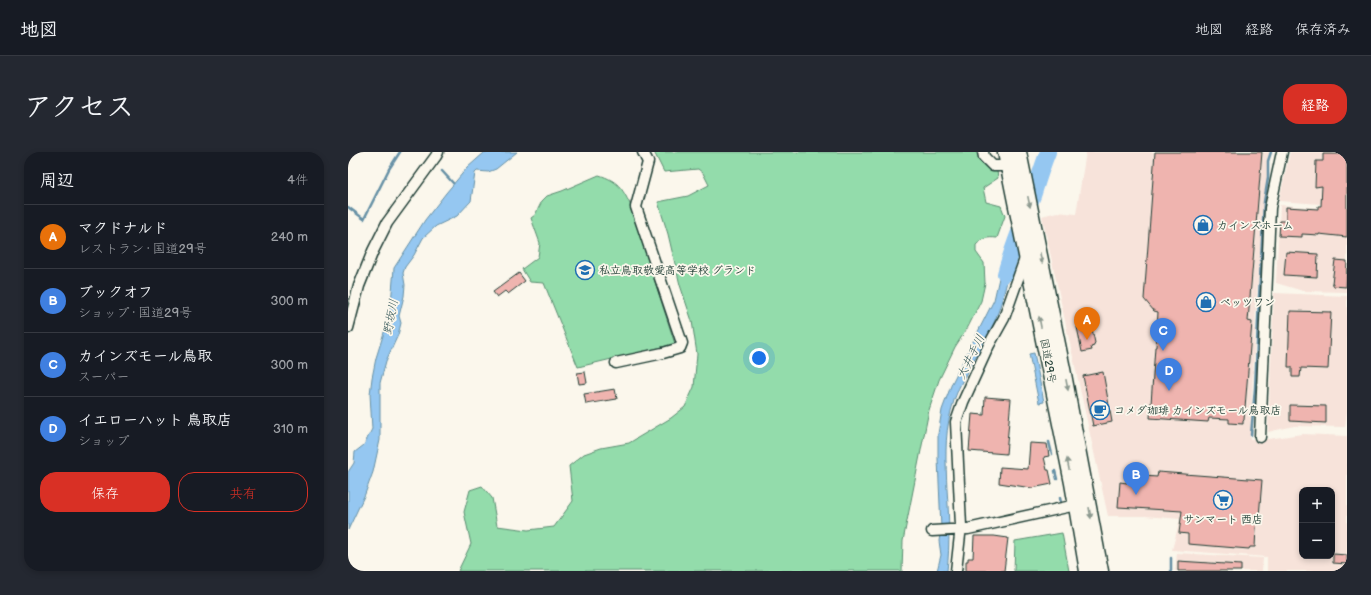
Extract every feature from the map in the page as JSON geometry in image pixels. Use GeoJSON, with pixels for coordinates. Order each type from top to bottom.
{"type":"FeatureCollection","features":[{"type":"Feature","properties":{"kind":"highway","name":"国道29号"},"geometry":{"type":"LineString","coordinates":[[1018,152],[1026,184],[1066,383],[1101,571]]}},
{"type":"Feature","properties":{"kind":"highway","name":"国道29号"},"geometry":{"type":"LineString","coordinates":[[1006,159],[1076,505],[1087,571]]}},
{"type":"Feature","properties":{"kind":"street"},"geometry":{"type":"LineString","coordinates":[[348,328],[359,286],[373,251],[387,223],[438,152]]}},
{"type":"Feature","properties":{"kind":"street"},"geometry":{"type":"LineString","coordinates":[[616,363],[680,348],[682,343],[636,207],[648,162],[643,152]]}},
{"type":"Feature","properties":{"kind":"street"},"geometry":{"type":"LineString","coordinates":[[983,152],[984,157],[994,166],[1006,159]]}},
{"type":"Feature","properties":{"kind":"street"},"geometry":{"type":"LineString","coordinates":[[1260,437],[1270,208],[1282,152]]}},
{"type":"Feature","properties":{"kind":"street"},"geometry":{"type":"LineString","coordinates":[[956,571],[961,530],[956,422],[963,402],[989,345],[1004,318],[1025,251]]}},
{"type":"Feature","properties":{"kind":"street"},"geometry":{"type":"LineString","coordinates":[[932,531],[961,530],[1076,505]]}},
{"type":"Feature","properties":{"kind":"shaded area"},"geometry":{"type":"Polygon","coordinates":[[[1086,152],[1270,152],[1267,161],[1268,178],[1264,202],[1256,307],[1250,439],[1268,439],[1302,434],[1347,436],[1347,571],[1267,571],[1267,557],[1172,550],[1180,519],[1145,516],[1108,516],[1042,216],[1057,212],[1076,214],[1086,152]]]}},
{"type":"Feature","properties":{"kind":"shaded area"},"geometry":{"type":"Polygon","coordinates":[[[1290,152],[1347,152],[1347,206],[1279,201],[1290,152]]]}},
{"type":"Feature","properties":{"kind":"shaded area"},"geometry":{"type":"Polygon","coordinates":[[[1280,205],[1347,210],[1347,292],[1303,291],[1276,283],[1280,205]]]}},
{"type":"Feature","properties":{"kind":"shaded area"},"geometry":{"type":"Polygon","coordinates":[[[1274,293],[1347,296],[1347,412],[1345,427],[1294,426],[1268,432],[1274,293]]]}},
{"type":"Feature","properties":{"kind":"shaded area"},"geometry":{"type":"Polygon","coordinates":[[[1177,553],[1263,558],[1262,571],[1175,571],[1177,553]]]}},
{"type":"Feature","properties":{"kind":"green space"},"geometry":{"type":"Polygon","coordinates":[[[654,152],[978,152],[979,159],[997,171],[998,178],[983,188],[986,202],[1001,206],[1005,216],[997,238],[985,238],[976,245],[976,252],[984,263],[985,283],[981,301],[968,327],[955,347],[939,380],[929,410],[903,541],[902,571],[458,571],[471,544],[464,512],[470,490],[482,486],[492,498],[497,526],[528,530],[554,527],[573,501],[569,466],[584,454],[601,448],[629,443],[671,418],[685,407],[694,387],[697,354],[692,321],[680,285],[668,234],[658,202],[688,196],[709,185],[703,173],[698,169],[664,172],[654,152]]]}},
{"type":"Feature","properties":{"kind":"green space","name":"私立鳥取敬愛高等学校 グランド"},"geometry":{"type":"Polygon","coordinates":[[[599,175],[611,180],[619,186],[630,204],[675,344],[578,367],[544,283],[530,282],[522,269],[538,257],[540,243],[531,218],[535,215],[542,201],[547,196],[599,175]]]}},
{"type":"Feature","properties":{"kind":"green space"},"geometry":{"type":"Polygon","coordinates":[[[1062,533],[1069,571],[1014,571],[1015,541],[1062,533]]]}},
{"type":"Feature","properties":{"kind":"water","name":"野坂川"},"geometry":{"type":"Polygon","coordinates":[[[485,152],[517,152],[496,169],[488,172],[477,171],[475,173],[471,201],[457,216],[436,226],[423,238],[414,255],[405,267],[403,273],[405,285],[404,296],[399,316],[401,323],[398,335],[386,361],[380,383],[380,440],[373,472],[365,494],[348,530],[348,472],[354,463],[355,452],[364,445],[372,429],[370,394],[372,378],[391,304],[394,268],[425,220],[446,193],[467,168],[485,152]]]}},
{"type":"Feature","properties":{"kind":"water"},"geometry":{"type":"Polygon","coordinates":[[[1043,152],[1053,152],[1042,179],[1035,171],[1043,152]]]}},
{"type":"Feature","properties":{"kind":"water"},"geometry":{"type":"Polygon","coordinates":[[[1007,250],[1014,257],[999,310],[987,337],[969,368],[954,400],[947,430],[946,470],[949,530],[948,561],[947,571],[937,571],[941,555],[939,541],[941,528],[938,434],[942,410],[952,383],[994,300],[1007,250]]]}},
{"type":"Feature","properties":{"kind":"water"},"geometry":{"type":"Polygon","coordinates":[[[1034,353],[1044,402],[1039,403],[1029,354],[1034,353]]]}},
{"type":"Feature","properties":{"kind":"building","name":"カインズホーム"},"geometry":{"type":"Polygon","coordinates":[[[1155,152],[1262,152],[1248,321],[1252,322],[1243,424],[1229,423],[1229,419],[1209,418],[1208,422],[1150,418],[1158,312],[1154,311],[1144,299],[1155,152]]]}},
{"type":"Feature","properties":{"kind":"building"},"geometry":{"type":"Polygon","coordinates":[[[1323,154],[1347,154],[1347,237],[1319,234],[1302,234],[1302,237],[1279,236],[1280,221],[1286,221],[1286,207],[1318,209],[1318,206],[1321,206],[1322,186],[1315,187],[1316,161],[1323,161],[1323,154]]]}},
{"type":"Feature","properties":{"kind":"building"},"geometry":{"type":"Polygon","coordinates":[[[1286,252],[1318,254],[1317,277],[1284,275],[1286,252]]]}},
{"type":"Feature","properties":{"kind":"building"},"geometry":{"type":"Polygon","coordinates":[[[1335,260],[1347,261],[1346,287],[1333,286],[1332,283],[1335,260]]]}},
{"type":"Feature","properties":{"kind":"building"},"geometry":{"type":"Polygon","coordinates":[[[519,273],[525,281],[508,294],[505,291],[497,297],[493,292],[519,273]]]}},
{"type":"Feature","properties":{"kind":"building"},"geometry":{"type":"Polygon","coordinates":[[[1290,311],[1331,312],[1328,369],[1301,368],[1300,377],[1292,377],[1292,367],[1288,367],[1290,311]]]}},
{"type":"Feature","properties":{"kind":"building"},"geometry":{"type":"Polygon","coordinates":[[[1091,324],[1095,343],[1094,346],[1091,347],[1092,350],[1082,352],[1077,327],[1091,324]]]}},
{"type":"Feature","properties":{"kind":"building"},"geometry":{"type":"Polygon","coordinates":[[[585,372],[587,383],[579,384],[577,373],[585,372]]]}},
{"type":"Feature","properties":{"kind":"building"},"geometry":{"type":"Polygon","coordinates":[[[1103,372],[1112,422],[1093,426],[1083,376],[1103,372]]]}},
{"type":"Feature","properties":{"kind":"building"},"geometry":{"type":"Polygon","coordinates":[[[615,389],[617,399],[586,404],[584,394],[615,389]]]}},
{"type":"Feature","properties":{"kind":"building"},"geometry":{"type":"Polygon","coordinates":[[[985,397],[1011,399],[1006,454],[969,451],[972,414],[984,415],[985,397]]]}},
{"type":"Feature","properties":{"kind":"building"},"geometry":{"type":"Polygon","coordinates":[[[1290,405],[1326,406],[1326,423],[1290,421],[1290,405]]]}},
{"type":"Feature","properties":{"kind":"building"},"geometry":{"type":"Polygon","coordinates":[[[1030,443],[1047,444],[1049,456],[1044,457],[1052,484],[1032,488],[999,483],[1000,467],[1028,469],[1030,443]]]}},
{"type":"Feature","properties":{"kind":"building"},"geometry":{"type":"Polygon","coordinates":[[[1158,472],[1262,480],[1255,547],[1250,547],[1249,549],[1188,544],[1188,534],[1179,533],[1182,511],[1118,507],[1120,482],[1127,483],[1128,475],[1157,477],[1158,472]]]}},
{"type":"Feature","properties":{"kind":"building"},"geometry":{"type":"Polygon","coordinates":[[[974,536],[1008,538],[1004,571],[966,571],[966,561],[968,561],[968,558],[973,558],[974,536]]]}},
{"type":"Feature","properties":{"kind":"building"},"geometry":{"type":"Polygon","coordinates":[[[1335,554],[1347,555],[1347,564],[1333,563],[1335,554]]]}},
{"type":"Feature","properties":{"kind":"building"},"geometry":{"type":"Polygon","coordinates":[[[1178,561],[1241,565],[1241,571],[1178,571],[1178,561]]]}},
{"type":"Feature","properties":{"kind":"waterway"},"geometry":{"type":"LineString","coordinates":[[348,207],[364,219],[389,169],[400,152]]}},
{"type":"Feature","properties":{"kind":"waterway","name":"大井手川"},"geometry":{"type":"LineString","coordinates":[[1005,274],[1014,244],[1048,152]]}},
{"type":"Feature","properties":{"kind":"waterway"},"geometry":{"type":"LineString","coordinates":[[1251,435],[1255,388],[1264,202],[1268,178],[1268,161],[1271,152]]}},
{"type":"Feature","properties":{"kind":"waterway"},"geometry":{"type":"LineString","coordinates":[[442,171],[453,183]]}},
{"type":"Feature","properties":{"kind":"waterway"},"geometry":{"type":"LineString","coordinates":[[1049,442],[1052,454]]}},
{"type":"Feature","properties":{"kind":"waterway"},"geometry":{"type":"LineString","coordinates":[[1055,471],[1057,479]]}},
{"type":"Feature","properties":{"kind":"waterway"},"geometry":{"type":"LineString","coordinates":[[1060,498],[1061,503]]}},
{"type":"Feature","properties":{"kind":"waterway"},"geometry":{"type":"LineString","coordinates":[[1171,558],[1171,571]]}},
{"type":"Feature","properties":{"kind":"place","name":"カインズホーム"},"geometry":{"type":"Point","coordinates":[1203,225]}},
{"type":"Feature","properties":{"kind":"place","name":"私立鳥取敬愛高等学校 グランド"},"geometry":{"type":"Point","coordinates":[585,270]}},
{"type":"Feature","properties":{"kind":"place","name":"ペッツワン"},"geometry":{"type":"Point","coordinates":[1206,302]}},
{"type":"Feature","properties":{"kind":"place","name":"マクドナルド"},"geometry":{"type":"Point","coordinates":[1087,340]}},
{"type":"Feature","properties":{"kind":"place","name":"カインズモール鳥取"},"geometry":{"type":"Point","coordinates":[1163,351]}},
{"type":"Feature","properties":{"kind":"place","name":"イエローハット 鳥取店"},"geometry":{"type":"Point","coordinates":[1169,391]}},
{"type":"Feature","properties":{"kind":"place","name":"コメダ珈琲 カインズモール鳥取店"},"geometry":{"type":"Point","coordinates":[1100,410]}},
{"type":"Feature","properties":{"kind":"place","name":"ブックオフ"},"geometry":{"type":"Point","coordinates":[1136,495]}},
{"type":"Feature","properties":{"kind":"place","name":"サンマート 西店"},"geometry":{"type":"Point","coordinates":[1223,500]}}]}
